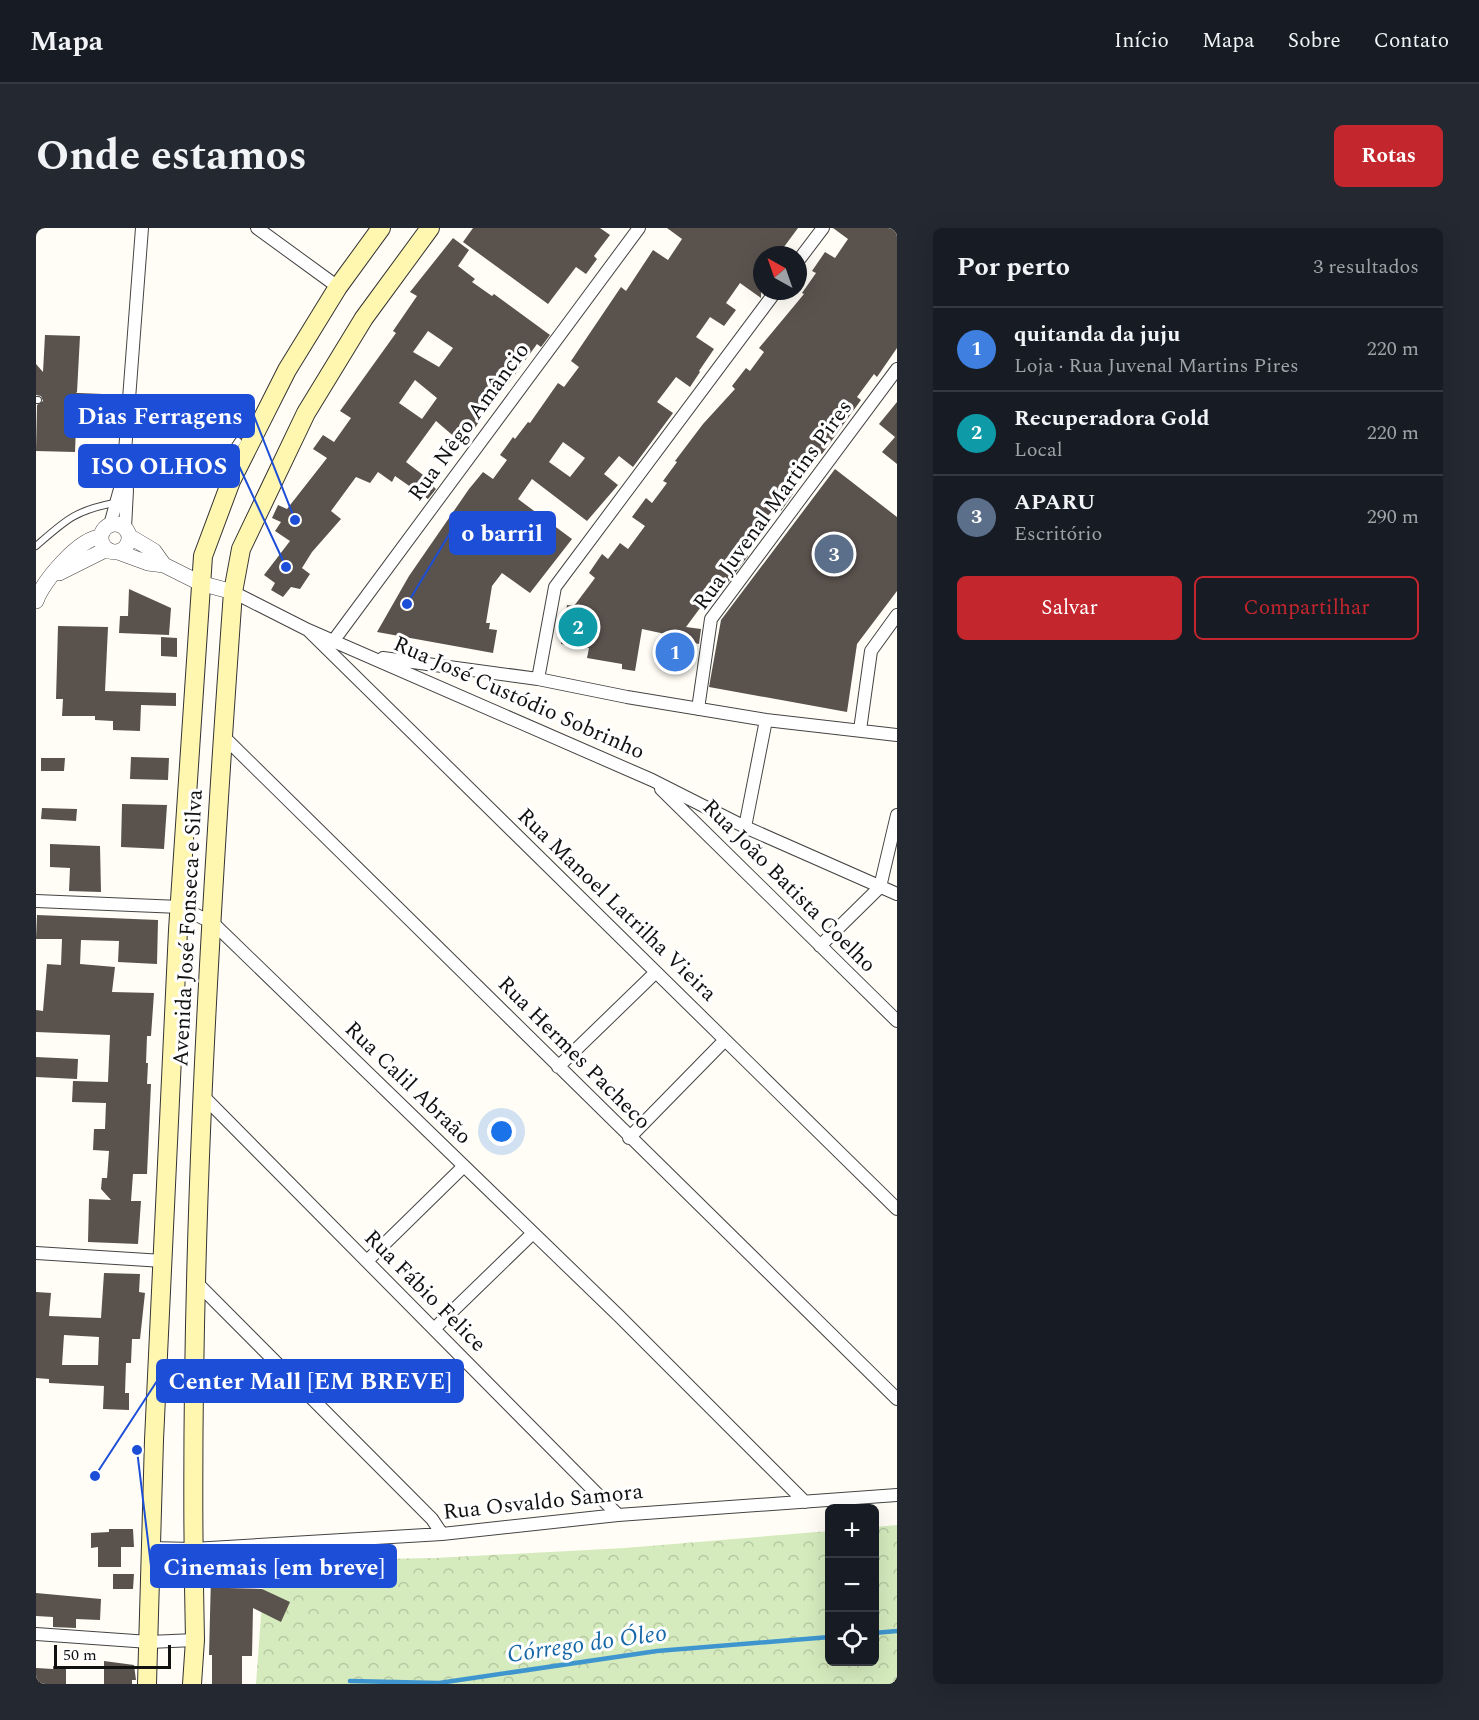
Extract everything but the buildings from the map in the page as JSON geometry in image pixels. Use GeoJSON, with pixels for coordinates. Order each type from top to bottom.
{"type":"FeatureCollection","features":[{"type":"Feature","properties":{"kind":"main road","name":"Avenida José Fonseca e Silva"},"geometry":{"type":"LineString","coordinates":[[147,1684],[163,1261],[180,907],[203,556],[231,481],[287,370],[338,287],[381,228]]}},
{"type":"Feature","properties":{"kind":"main road","name":"Avenida José Fonseca e Silva"},"geometry":{"type":"LineString","coordinates":[[192,1684],[195,1640],[193,1549],[195,1281],[202,1096],[233,592],[241,549],[306,413],[364,318],[430,228]]}},
{"type":"Feature","properties":{"kind":"street"},"geometry":{"type":"LineString","coordinates":[[115,536],[114,503],[123,478],[142,228]]}},
{"type":"Feature","properties":{"kind":"street"},"geometry":{"type":"LineString","coordinates":[[257,228],[338,287]]}},
{"type":"Feature","properties":{"kind":"street","name":"Rua Nêgo Amâncio"},"geometry":{"type":"LineString","coordinates":[[334,640],[639,228]]}},
{"type":"Feature","properties":{"kind":"street"},"geometry":{"type":"LineString","coordinates":[[807,249],[823,228]]}},
{"type":"Feature","properties":{"kind":"street"},"geometry":{"type":"LineString","coordinates":[[538,679],[555,587],[769,300]]}},
{"type":"Feature","properties":{"kind":"street","name":"Rua Juvenal Martins Pires"},"geometry":{"type":"LineString","coordinates":[[698,709],[711,619],[897,369]]}},
{"type":"Feature","properties":{"kind":"street"},"geometry":{"type":"LineString","coordinates":[[115,536],[128,490],[123,478]]}},
{"type":"Feature","properties":{"kind":"street"},"geometry":{"type":"LineString","coordinates":[[36,601],[48,579],[88,541],[115,536]]}},
{"type":"Feature","properties":{"kind":"street","name":"Rua José Custódio Sobrinho"},"geometry":{"type":"LineString","coordinates":[[115,536],[154,551],[164,565],[200,583],[233,592],[308,630],[652,780],[745,827],[897,894]]}},
{"type":"Feature","properties":{"kind":"street"},"geometry":{"type":"LineString","coordinates":[[860,730],[871,651],[897,615]]}},
{"type":"Feature","properties":{"kind":"street","name":"Rua Manoel Latrilha Vieira"},"geometry":{"type":"LineString","coordinates":[[308,630],[897,1209]]}},
{"type":"Feature","properties":{"kind":"street"},"geometry":{"type":"LineString","coordinates":[[367,656],[538,679],[766,720],[897,735]]}},
{"type":"Feature","properties":{"kind":"street"},"geometry":{"type":"LineString","coordinates":[[745,827],[766,720]]}},
{"type":"Feature","properties":{"kind":"street","name":"Rua Hermes Pacheco"},"geometry":{"type":"LineString","coordinates":[[223,736],[629,1138],[897,1399]]}},
{"type":"Feature","properties":{"kind":"street","name":"Rua João Batista Coelho"},"geometry":{"type":"LineString","coordinates":[[652,780],[897,1021]]}},
{"type":"Feature","properties":{"kind":"street"},"geometry":{"type":"LineString","coordinates":[[820,946],[880,887],[897,815]]}},
{"type":"Feature","properties":{"kind":"street","name":"Rua Calil Abraão"},"geometry":{"type":"LineString","coordinates":[[36,901],[180,907],[213,923],[533,1233],[805,1502]]}},
{"type":"Feature","properties":{"kind":"street"},"geometry":{"type":"LineString","coordinates":[[558,1067],[655,973]]}},
{"type":"Feature","properties":{"kind":"street"},"geometry":{"type":"LineString","coordinates":[[629,1138],[725,1040]]}},
{"type":"Feature","properties":{"kind":"street","name":"Rua Fábio Felice"},"geometry":{"type":"LineString","coordinates":[[202,1096],[618,1515]]}},
{"type":"Feature","properties":{"kind":"street"},"geometry":{"type":"LineString","coordinates":[[367,1261],[464,1166]]}},
{"type":"Feature","properties":{"kind":"street"},"geometry":{"type":"LineString","coordinates":[[434,1329],[533,1233]]}},
{"type":"Feature","properties":{"kind":"street"},"geometry":{"type":"LineString","coordinates":[[36,1252],[163,1261]]}},
{"type":"Feature","properties":{"kind":"street"},"geometry":{"type":"LineString","coordinates":[[195,1281],[432,1519],[442,1534]]}},
{"type":"Feature","properties":{"kind":"street","name":"Rua Osvaldo Samora"},"geometry":{"type":"LineString","coordinates":[[151,1548],[193,1549],[442,1534],[618,1515],[897,1495]]}},
{"type":"Feature","properties":{"kind":"street"},"geometry":{"type":"LineString","coordinates":[[36,1634],[149,1642],[195,1640]]}},
{"type":"Feature","properties":{"kind":"lane"},"geometry":{"type":"LineString","coordinates":[[77,398],[129,399]]}},
{"type":"Feature","properties":{"kind":"lane"},"geometry":{"type":"LineString","coordinates":[[124,465],[158,479],[191,484],[202,481],[217,469],[238,441]]}},
{"type":"Feature","properties":{"kind":"lane"},"geometry":{"type":"LineString","coordinates":[[36,546],[72,515],[85,509],[114,503]]}},
{"type":"Feature","properties":{"kind":"green space"},"geometry":{"type":"Polygon","coordinates":[[[897,1525],[897,1684],[256,1684],[265,1561],[435,1558],[625,1548],[825,1531],[825,1666],[879,1666],[879,1527],[897,1525]]]}},
{"type":"Feature","properties":{"kind":"waterway","name":"Córrego do Óleo"},"geometry":{"type":"LineString","coordinates":[[879,1633],[897,1631]]}},
{"type":"Feature","properties":{"kind":"waterway","name":"Córrego do Óleo"},"geometry":{"type":"LineString","coordinates":[[350,1681],[439,1683],[657,1651],[825,1637]]}},
{"type":"Feature","properties":{"kind":"place","name":"Dias Ferragens"},"geometry":{"type":"Point","coordinates":[295,520]}},
{"type":"Feature","properties":{"kind":"place","name":"APARU"},"geometry":{"type":"Point","coordinates":[834,554]}},
{"type":"Feature","properties":{"kind":"place","name":"ISO OLHOS"},"geometry":{"type":"Point","coordinates":[286,567]}},
{"type":"Feature","properties":{"kind":"place","name":"o barril"},"geometry":{"type":"Point","coordinates":[407,604]}},
{"type":"Feature","properties":{"kind":"place","name":"Recuperadora Gold"},"geometry":{"type":"Point","coordinates":[578,627]}},
{"type":"Feature","properties":{"kind":"place","name":"quitanda da juju"},"geometry":{"type":"Point","coordinates":[675,652]}},
{"type":"Feature","properties":{"kind":"place","name":"Cinemais [em breve]"},"geometry":{"type":"Point","coordinates":[137,1450]}},
{"type":"Feature","properties":{"kind":"place","name":"Center Mall [EM BREVE]"},"geometry":{"type":"Point","coordinates":[95,1476]}}]}
